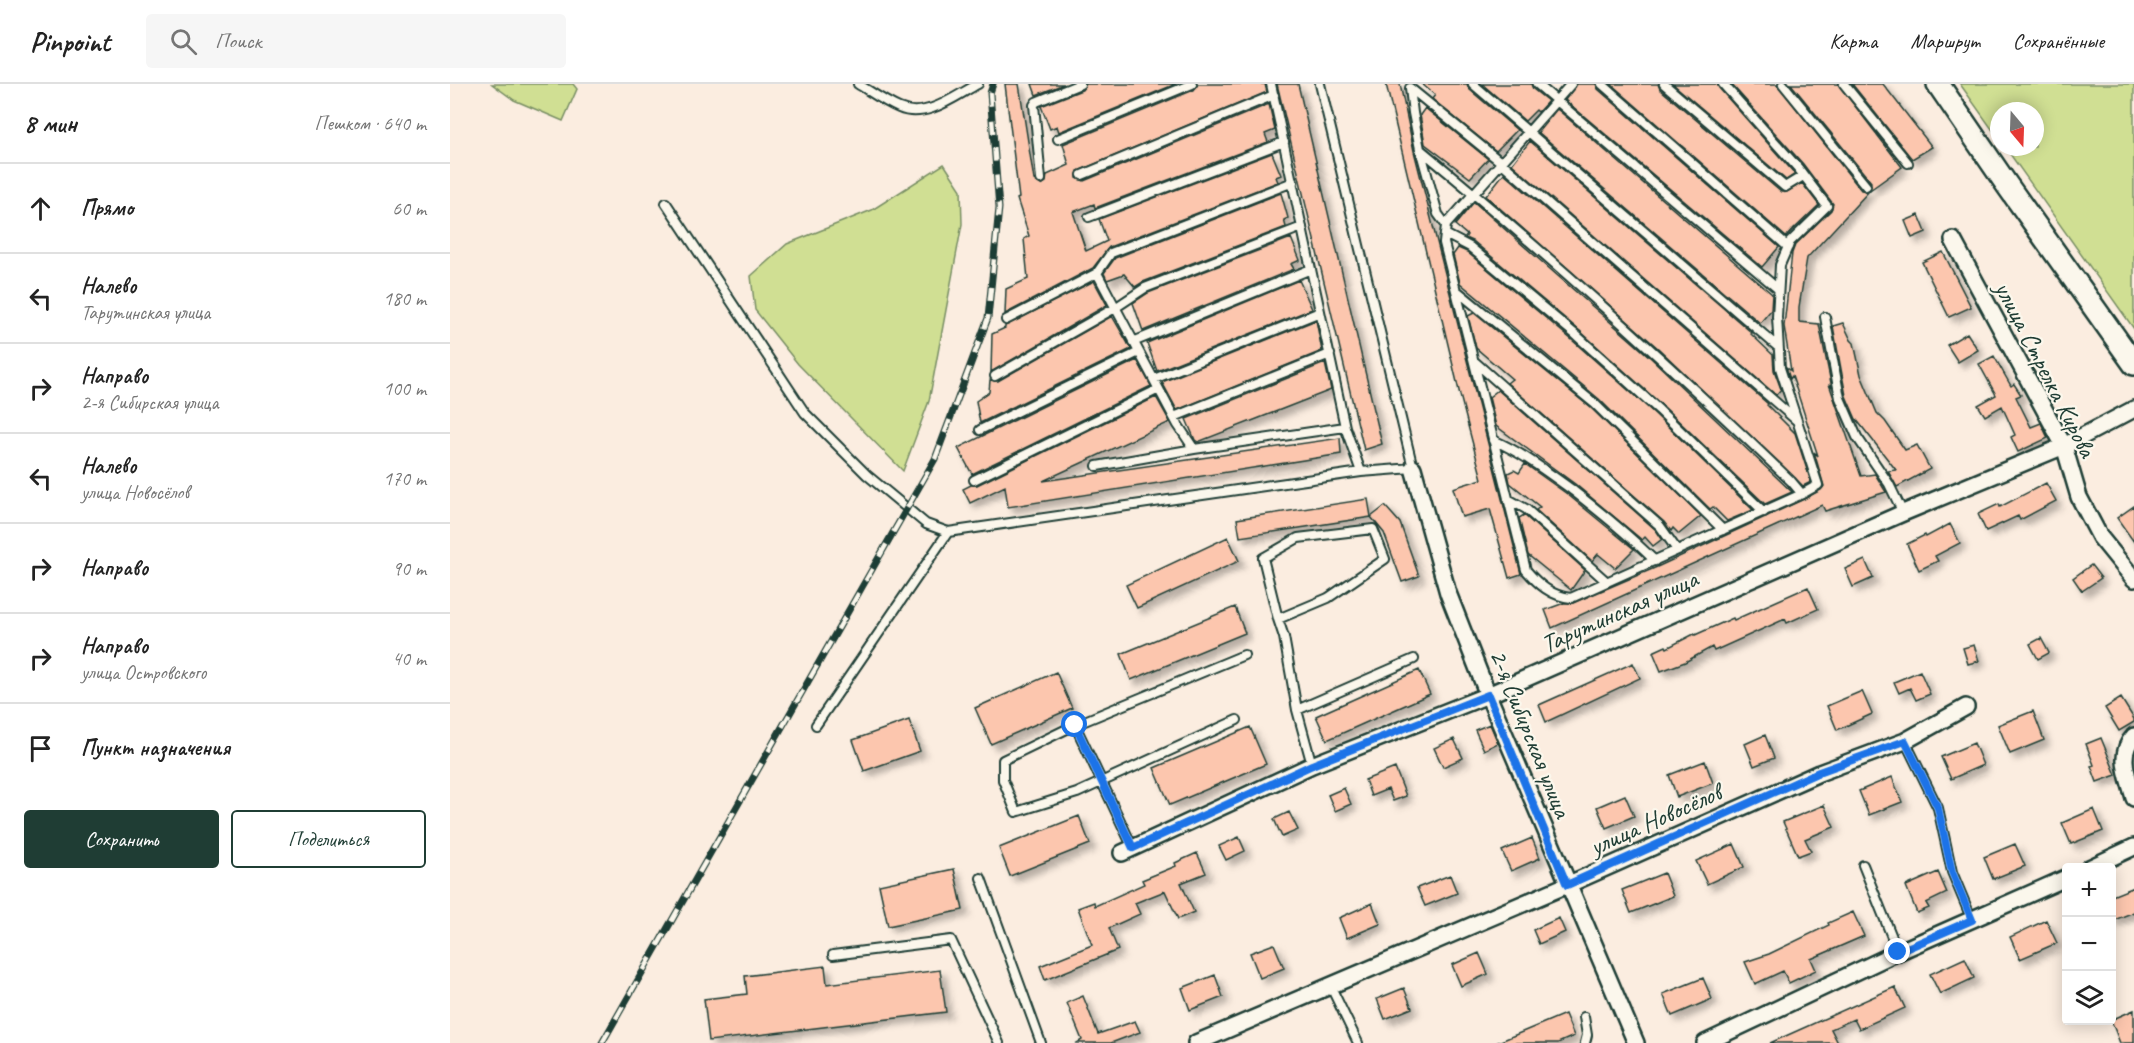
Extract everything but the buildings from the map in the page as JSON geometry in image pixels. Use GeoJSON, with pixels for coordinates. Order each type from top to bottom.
{"type":"FeatureCollection","features":[{"type":"Feature","properties":{"kind":"main road"},"geometry":{"type":"LineString","coordinates":[[1938,84],[2134,364]]}},
{"type":"Feature","properties":{"kind":"street","name":"улица Стрелка Кирова"},"geometry":{"type":"LineString","coordinates":[[1953,240],[2064,446],[2079,497],[2100,537],[2134,579]]}},
{"type":"Feature","properties":{"kind":"street","name":"Тарутинская улица"},"geometry":{"type":"LineString","coordinates":[[1128,851],[1312,765],[1488,695],[1903,513],[2064,446],[2134,408]]}},
{"type":"Feature","properties":{"kind":"street","name":"2-я Сибирская улица"},"geometry":{"type":"LineString","coordinates":[[1413,468],[1448,593],[1567,885],[1636,1043]]}},
{"type":"Feature","properties":{"kind":"street","name":"улица Новосёлов"},"geometry":{"type":"LineString","coordinates":[[1196,1043],[1567,885],[1819,772],[1905,741],[1966,707]]}},
{"type":"Feature","properties":{"kind":"street"},"geometry":{"type":"LineString","coordinates":[[2134,736],[2125,746],[2124,755],[2134,798]]}},
{"type":"Feature","properties":{"kind":"street"},"geometry":{"type":"LineString","coordinates":[[2098,863],[2134,847]]}},
{"type":"Feature","properties":{"kind":"street"},"geometry":{"type":"LineString","coordinates":[[1705,1043],[1898,952],[2062,880]]}},
{"type":"Feature","properties":{"kind":"lane"},"geometry":{"type":"LineString","coordinates":[[858,84],[899,109],[912,112],[935,107],[978,84]]}},
{"type":"Feature","properties":{"kind":"lane"},"geometry":{"type":"LineString","coordinates":[[1041,179],[1034,105],[1036,102],[1080,84]]}},
{"type":"Feature","properties":{"kind":"lane"},"geometry":{"type":"LineString","coordinates":[[1058,139],[1192,84]]}},
{"type":"Feature","properties":{"kind":"lane"},"geometry":{"type":"LineString","coordinates":[[1271,84],[1345,427],[1361,472]]}},
{"type":"Feature","properties":{"kind":"lane"},"geometry":{"type":"LineString","coordinates":[[666,203],[805,413],[867,475],[927,524],[948,532],[1361,472],[1413,468],[1320,84]]}},
{"type":"Feature","properties":{"kind":"lane"},"geometry":{"type":"LineString","coordinates":[[1473,84],[1779,347]]}},
{"type":"Feature","properties":{"kind":"lane"},"geometry":{"type":"LineString","coordinates":[[1537,84],[1778,289]]}},
{"type":"Feature","properties":{"kind":"lane"},"geometry":{"type":"LineString","coordinates":[[1571,84],[1446,225],[1444,243],[1526,570],[1539,585],[1562,597],[1571,598],[1764,512],[1816,487],[1818,483],[1780,368],[1777,317],[1780,265],[1790,242],[1827,206],[1723,84]]}},
{"type":"Feature","properties":{"kind":"lane"},"geometry":{"type":"LineString","coordinates":[[1602,84],[1788,247]]}},
{"type":"Feature","properties":{"kind":"lane"},"geometry":{"type":"LineString","coordinates":[[1664,84],[1785,187],[1803,176]]}},
{"type":"Feature","properties":{"kind":"lane"},"geometry":{"type":"LineString","coordinates":[[1783,84],[1866,186]]}},
{"type":"Feature","properties":{"kind":"lane"},"geometry":{"type":"LineString","coordinates":[[1844,84],[1908,163]]}},
{"type":"Feature","properties":{"kind":"lane"},"geometry":{"type":"LineString","coordinates":[[1410,86],[1420,149],[1438,214],[1446,225]]}},
{"type":"Feature","properties":{"kind":"lane"},"geometry":{"type":"LineString","coordinates":[[1410,86],[1502,162],[1797,421]]}},
{"type":"Feature","properties":{"kind":"lane"},"geometry":{"type":"LineString","coordinates":[[1082,175],[1274,96]]}},
{"type":"Feature","properties":{"kind":"lane"},"geometry":{"type":"LineString","coordinates":[[1089,217],[1284,142]]}},
{"type":"Feature","properties":{"kind":"lane"},"geometry":{"type":"LineString","coordinates":[[1420,149],[1636,334],[1802,494]]}},
{"type":"Feature","properties":{"kind":"lane"},"geometry":{"type":"LineString","coordinates":[[1006,320],[1097,273],[1111,253],[1293,182]]}},
{"type":"Feature","properties":{"kind":"lane"},"geometry":{"type":"LineString","coordinates":[[995,376],[1115,308],[1145,288],[1302,227]]}},
{"type":"Feature","properties":{"kind":"lane"},"geometry":{"type":"LineString","coordinates":[[1445,234],[1470,247],[1576,335],[1659,410],[1764,512]]}},
{"type":"Feature","properties":{"kind":"lane"},"geometry":{"type":"LineString","coordinates":[[1133,342],[1311,269]]}},
{"type":"Feature","properties":{"kind":"lane"},"geometry":{"type":"LineString","coordinates":[[1097,273],[1138,352],[1194,449]]}},
{"type":"Feature","properties":{"kind":"lane"},"geometry":{"type":"LineString","coordinates":[[1456,290],[1595,404],[1723,530]]}},
{"type":"Feature","properties":{"kind":"lane"},"geometry":{"type":"LineString","coordinates":[[1154,380],[1320,312]]}},
{"type":"Feature","properties":{"kind":"lane"},"geometry":{"type":"LineString","coordinates":[[1825,317],[1840,398],[1857,437],[1889,484],[1903,513]]}},
{"type":"Feature","properties":{"kind":"lane"},"geometry":{"type":"LineString","coordinates":[[980,430],[1138,352]]}},
{"type":"Feature","properties":{"kind":"lane"},"geometry":{"type":"LineString","coordinates":[[1174,417],[1330,354]]}},
{"type":"Feature","properties":{"kind":"lane"},"geometry":{"type":"LineString","coordinates":[[1473,361],[1639,506],[1660,526],[1677,550]]}},
{"type":"Feature","properties":{"kind":"lane"},"geometry":{"type":"LineString","coordinates":[[974,480],[1159,389]]}},
{"type":"Feature","properties":{"kind":"lane"},"geometry":{"type":"LineString","coordinates":[[1098,466],[1194,449],[1345,427]]}},
{"type":"Feature","properties":{"kind":"lane"},"geometry":{"type":"LineString","coordinates":[[1493,440],[1509,447],[1557,478],[1624,530],[1655,561]]}},
{"type":"Feature","properties":{"kind":"lane"},"geometry":{"type":"LineString","coordinates":[[1508,499],[1526,509],[1607,582]]}},
{"type":"Feature","properties":{"kind":"lane"},"geometry":{"type":"LineString","coordinates":[[1278,619],[1328,598],[1385,559],[1373,529],[1298,538],[1263,558],[1278,619],[1284,637],[1297,710],[1312,765]]}},
{"type":"Feature","properties":{"kind":"lane"},"geometry":{"type":"LineString","coordinates":[[816,725],[948,532]]}},
{"type":"Feature","properties":{"kind":"lane"},"geometry":{"type":"LineString","coordinates":[[1237,720],[1077,793],[1016,812],[1003,780],[1003,760],[1075,725],[1244,655]]}},
{"type":"Feature","properties":{"kind":"lane"},"geometry":{"type":"LineString","coordinates":[[1297,710],[1414,659]]}},
{"type":"Feature","properties":{"kind":"lane"},"geometry":{"type":"LineString","coordinates":[[1075,725],[1101,781],[1128,851]]}},
{"type":"Feature","properties":{"kind":"lane"},"geometry":{"type":"LineString","coordinates":[[1905,741],[1938,808],[1952,872],[1972,920]]}},
{"type":"Feature","properties":{"kind":"lane"},"geometry":{"type":"LineString","coordinates":[[1863,865],[1898,952]]}},
{"type":"Feature","properties":{"kind":"lane"},"geometry":{"type":"LineString","coordinates":[[981,878],[1041,1043]]}},
{"type":"Feature","properties":{"kind":"lane"},"geometry":{"type":"LineString","coordinates":[[833,955],[951,940],[999,1043]]}},
{"type":"Feature","properties":{"kind":"lane"},"geometry":{"type":"LineString","coordinates":[[1330,985],[1358,1043]]}},
{"type":"Feature","properties":{"kind":"lane"},"geometry":{"type":"LineString","coordinates":[[1584,1017],[1587,1035],[1584,1043]]}},
{"type":"Feature","properties":{"kind":"green space"},"geometry":{"type":"Polygon","coordinates":[[[492,84],[573,84],[577,89],[563,121],[514,100],[492,84]]]}},
{"type":"Feature","properties":{"kind":"green space"},"geometry":{"type":"Polygon","coordinates":[[[1960,84],[2134,84],[2134,329],[2011,156],[2044,156],[2044,102],[1990,102],[1990,126],[1960,84]]]}},
{"type":"Feature","properties":{"kind":"green space"},"geometry":{"type":"Polygon","coordinates":[[[944,164],[961,190],[962,224],[929,401],[903,471],[798,364],[755,310],[751,276],[787,244],[872,210],[944,164]]]}},
{"type":"Feature","properties":{"kind":"railway"},"geometry":{"type":"LineString","coordinates":[[602,1043],[935,459],[988,318],[999,208],[990,93],[993,84]]}},
{"type":"Feature","properties":{"kind":"route"},"geometry":{"type":"LineString","coordinates":[[1075,725],[1133,848],[1312,765],[1488,695],[1567,885],[1819,772],[1905,741],[1938,808],[1952,872],[1972,920],[1898,952]]}}]}
